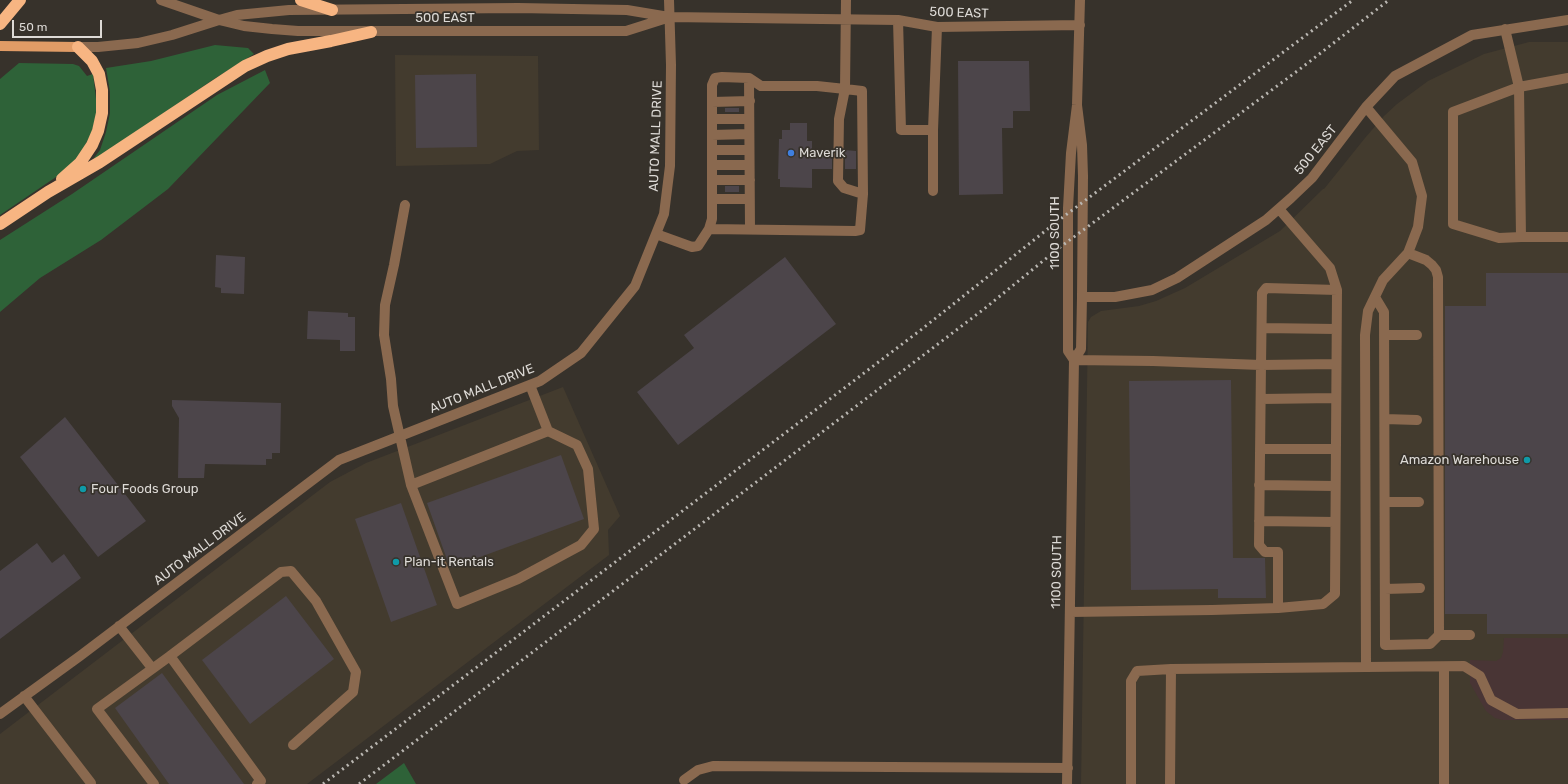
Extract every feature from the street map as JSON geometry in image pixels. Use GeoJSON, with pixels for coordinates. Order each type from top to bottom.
{"type":"FeatureCollection","features":[{"type":"Feature","properties":{"kind":"highway"},"geometry":{"type":"LineString","coordinates":[[0,24],[20,0]]}},
{"type":"Feature","properties":{"kind":"highway"},"geometry":{"type":"LineString","coordinates":[[302,0],[332,10]]}},
{"type":"Feature","properties":{"kind":"highway"},"geometry":{"type":"LineString","coordinates":[[0,224],[48,192],[90,169],[238,71],[255,62],[288,49],[371,32]]}},
{"type":"Feature","properties":{"kind":"highway"},"geometry":{"type":"LineString","coordinates":[[48,192],[85,157],[94,142],[100,123],[102,104],[99,76],[92,61],[78,47]]}},
{"type":"Feature","properties":{"kind":"main road","name":"500 EAST"},"geometry":{"type":"LineString","coordinates":[[0,46],[78,47]]}},
{"type":"Feature","properties":{"kind":"street","name":"500 EAST"},"geometry":{"type":"LineString","coordinates":[[161,0],[219,20],[244,26],[279,30],[371,32],[626,32],[669,18]]}},
{"type":"Feature","properties":{"kind":"street","name":"AUTO MALL DRIVE"},"geometry":{"type":"LineString","coordinates":[[0,714],[80,656],[339,460],[540,382],[581,353],[635,286],[664,214],[670,166],[672,65],[669,0]]}},
{"type":"Feature","properties":{"kind":"street"},"geometry":{"type":"LineString","coordinates":[[846,0],[845,89],[839,119],[838,181],[844,188],[862,194]]}},
{"type":"Feature","properties":{"kind":"street","name":"1100 SOUTH"},"geometry":{"type":"LineString","coordinates":[[1074,360],[1068,351],[1067,250],[1069,171],[1077,105],[1080,0]]}},
{"type":"Feature","properties":{"kind":"street","name":"500 EAST"},"geometry":{"type":"LineString","coordinates":[[78,47],[122,45],[151,41],[241,14],[271,11],[518,4],[627,10],[669,18],[898,20],[937,28],[1080,25]]}},
{"type":"Feature","properties":{"kind":"street"},"geometry":{"type":"LineString","coordinates":[[898,20],[901,130],[933,130]]}},
{"type":"Feature","properties":{"kind":"street","name":"500 EAST"},"geometry":{"type":"LineString","coordinates":[[1082,297],[1129,296],[1165,285],[1252,229],[1279,209],[1312,178],[1366,107],[1395,76],[1472,35],[1568,20]]}},
{"type":"Feature","properties":{"kind":"street"},"geometry":{"type":"LineString","coordinates":[[933,191],[933,130],[937,28]]}},
{"type":"Feature","properties":{"kind":"street"},"geometry":{"type":"LineString","coordinates":[[1505,30],[1519,87],[1521,237]]}},
{"type":"Feature","properties":{"kind":"street"},"geometry":{"type":"LineString","coordinates":[[656,234],[692,247],[698,246],[709,229],[712,219],[712,85],[715,78],[749,78],[761,86],[817,86],[862,91],[862,194],[860,230],[709,229]]}},
{"type":"Feature","properties":{"kind":"street"},"geometry":{"type":"LineString","coordinates":[[749,78],[750,230]]}},
{"type":"Feature","properties":{"kind":"street"},"geometry":{"type":"LineString","coordinates":[[1568,78],[1519,87],[1453,112],[1453,224],[1499,238],[1568,237]]}},
{"type":"Feature","properties":{"kind":"street"},"geometry":{"type":"LineString","coordinates":[[712,102],[750,101]]}},
{"type":"Feature","properties":{"kind":"street","name":"1100 SOUTH"},"geometry":{"type":"LineString","coordinates":[[1067,784],[1074,360],[1081,349],[1082,297],[1083,176],[1082,145],[1077,105]]}},
{"type":"Feature","properties":{"kind":"street"},"geometry":{"type":"LineString","coordinates":[[1366,107],[1412,162],[1422,196],[1418,227],[1408,252],[1383,280],[1368,312],[1365,335],[1366,667]]}},
{"type":"Feature","properties":{"kind":"street"},"geometry":{"type":"LineString","coordinates":[[712,119],[749,119]]}},
{"type":"Feature","properties":{"kind":"street"},"geometry":{"type":"LineString","coordinates":[[712,135],[749,134]]}},
{"type":"Feature","properties":{"kind":"street"},"geometry":{"type":"LineString","coordinates":[[712,150],[749,150]]}},
{"type":"Feature","properties":{"kind":"street"},"geometry":{"type":"LineString","coordinates":[[712,165],[749,165]]}},
{"type":"Feature","properties":{"kind":"street"},"geometry":{"type":"LineString","coordinates":[[712,180],[750,180]]}},
{"type":"Feature","properties":{"kind":"street"},"geometry":{"type":"LineString","coordinates":[[712,199],[749,199]]}},
{"type":"Feature","properties":{"kind":"street"},"geometry":{"type":"LineString","coordinates":[[405,205],[385,305],[384,335],[391,379],[393,406],[411,485],[457,604],[518,579],[581,545],[594,529],[588,469],[577,445],[548,431],[530,386]]}},
{"type":"Feature","properties":{"kind":"street"},"geometry":{"type":"LineString","coordinates":[[1070,612],[1278,608],[1323,604],[1335,594],[1337,290],[1330,268],[1279,209]]}},
{"type":"Feature","properties":{"kind":"street"},"geometry":{"type":"LineString","coordinates":[[1408,252],[1426,260],[1436,270],[1438,277],[1439,635]]}},
{"type":"Feature","properties":{"kind":"street"},"geometry":{"type":"LineString","coordinates":[[1278,608],[1278,552],[1265,552],[1259,545],[1262,293],[1266,288],[1337,290]]}},
{"type":"Feature","properties":{"kind":"street"},"geometry":{"type":"LineString","coordinates":[[1375,298],[1384,312],[1385,645],[1430,644],[1439,635],[1470,635]]}},
{"type":"Feature","properties":{"kind":"street"},"geometry":{"type":"LineString","coordinates":[[1262,328],[1336,328]]}},
{"type":"Feature","properties":{"kind":"street"},"geometry":{"type":"LineString","coordinates":[[1384,335],[1417,335]]}},
{"type":"Feature","properties":{"kind":"street"},"geometry":{"type":"LineString","coordinates":[[1074,360],[1261,365],[1336,364]]}},
{"type":"Feature","properties":{"kind":"street"},"geometry":{"type":"LineString","coordinates":[[1261,399],[1336,398]]}},
{"type":"Feature","properties":{"kind":"street"},"geometry":{"type":"LineString","coordinates":[[1385,419],[1416,420]]}},
{"type":"Feature","properties":{"kind":"street"},"geometry":{"type":"LineString","coordinates":[[411,485],[548,431]]}},
{"type":"Feature","properties":{"kind":"street"},"geometry":{"type":"LineString","coordinates":[[1260,449],[1336,449]]}},
{"type":"Feature","properties":{"kind":"street"},"geometry":{"type":"LineString","coordinates":[[1259,485],[1336,486]]}},
{"type":"Feature","properties":{"kind":"street"},"geometry":{"type":"LineString","coordinates":[[1385,502],[1418,502]]}},
{"type":"Feature","properties":{"kind":"street"},"geometry":{"type":"LineString","coordinates":[[1259,521],[1335,522]]}},
{"type":"Feature","properties":{"kind":"street"},"geometry":{"type":"LineString","coordinates":[[154,784],[97,709],[281,572],[291,571],[316,601],[356,672],[353,692],[293,745]]}},
{"type":"Feature","properties":{"kind":"street"},"geometry":{"type":"LineString","coordinates":[[1385,589],[1420,588]]}},
{"type":"Feature","properties":{"kind":"street"},"geometry":{"type":"LineString","coordinates":[[119,626],[152,668]]}},
{"type":"Feature","properties":{"kind":"street"},"geometry":{"type":"LineString","coordinates":[[170,656],[261,781],[257,784]]}},
{"type":"Feature","properties":{"kind":"street"},"geometry":{"type":"LineString","coordinates":[[1131,784],[1131,681],[1137,671],[1171,669],[1464,666],[1480,676],[1491,700],[1517,714],[1568,713]]}},
{"type":"Feature","properties":{"kind":"street"},"geometry":{"type":"LineString","coordinates":[[1444,667],[1444,784]]}},
{"type":"Feature","properties":{"kind":"street"},"geometry":{"type":"LineString","coordinates":[[1170,784],[1171,669]]}},
{"type":"Feature","properties":{"kind":"street"},"geometry":{"type":"LineString","coordinates":[[24,696],[91,783]]}},
{"type":"Feature","properties":{"kind":"street"},"geometry":{"type":"LineString","coordinates":[[684,780],[698,770],[713,766],[1068,768]]}},
{"type":"Feature","properties":{"kind":"shaded area"},"geometry":{"type":"Polygon","coordinates":[[[1529,42],[1568,42],[1568,784],[1081,784],[1088,322],[1091,317],[1101,311],[1139,306],[1156,301],[1185,288],[1280,231],[1324,189],[1365,138],[1384,116],[1397,104],[1428,81],[1484,54],[1529,42]]]}},
{"type":"Feature","properties":{"kind":"shaded area"},"geometry":{"type":"Polygon","coordinates":[[[395,55],[538,56],[539,150],[517,151],[490,164],[396,166],[395,55]]]}},
{"type":"Feature","properties":{"kind":"shaded area"},"geometry":{"type":"Polygon","coordinates":[[[563,387],[620,516],[608,530],[609,555],[307,784],[0,784],[0,734],[330,482],[366,463],[563,387]]]}},
{"type":"Feature","properties":{"kind":"shaded area"},"geometry":{"type":"Polygon","coordinates":[[[1504,638],[1568,638],[1568,720],[1503,720],[1495,718],[1486,711],[1470,683],[1470,660],[1496,661],[1501,658],[1504,638]]]}},
{"type":"Feature","properties":{"kind":"green space"},"geometry":{"type":"Polygon","coordinates":[[[215,45],[248,48],[254,54],[214,79],[96,159],[94,158],[100,150],[110,113],[110,92],[106,68],[151,61],[215,45]]]}},
{"type":"Feature","properties":{"kind":"green space"},"geometry":{"type":"Polygon","coordinates":[[[19,63],[73,64],[79,66],[87,76],[93,74],[96,115],[92,132],[74,163],[0,215],[0,79],[19,63]]]}},
{"type":"Feature","properties":{"kind":"green space"},"geometry":{"type":"Polygon","coordinates":[[[265,70],[270,83],[168,189],[101,240],[40,278],[0,312],[0,240],[72,194],[217,95],[265,70]]]}},
{"type":"Feature","properties":{"kind":"green space"},"geometry":{"type":"Polygon","coordinates":[[[404,763],[416,784],[376,784],[404,763]]]}},
{"type":"Feature","properties":{"kind":"building"},"geometry":{"type":"Polygon","coordinates":[[[958,61],[1029,61],[1030,111],[1013,111],[1013,128],[1002,128],[1003,194],[959,195],[958,61]]]}},
{"type":"Feature","properties":{"kind":"building"},"geometry":{"type":"Polygon","coordinates":[[[476,74],[477,147],[416,148],[415,75],[476,74]]]}},
{"type":"Feature","properties":{"kind":"building"},"geometry":{"type":"Polygon","coordinates":[[[725,108],[739,108],[739,112],[725,112],[725,108]]]}},
{"type":"Feature","properties":{"kind":"building"},"geometry":{"type":"Polygon","coordinates":[[[790,123],[807,123],[807,141],[812,141],[812,150],[832,150],[832,169],[812,169],[812,188],[780,187],[780,179],[778,179],[779,139],[782,139],[782,130],[790,130],[790,123]]]}},
{"type":"Feature","properties":{"kind":"building"},"geometry":{"type":"Polygon","coordinates":[[[845,150],[856,151],[856,169],[845,169],[845,150]]]}},
{"type":"Feature","properties":{"kind":"building"},"geometry":{"type":"Polygon","coordinates":[[[725,186],[739,186],[739,192],[725,192],[725,186]]]}},
{"type":"Feature","properties":{"kind":"building"},"geometry":{"type":"Polygon","coordinates":[[[216,255],[245,257],[244,294],[221,293],[221,288],[215,287],[216,255]]]}},
{"type":"Feature","properties":{"kind":"building"},"geometry":{"type":"Polygon","coordinates":[[[785,257],[836,324],[678,445],[637,392],[694,348],[684,335],[785,257]]]}},
{"type":"Feature","properties":{"kind":"building","name":"Amazon Warehouse"},"geometry":{"type":"Polygon","coordinates":[[[1486,273],[1568,273],[1568,634],[1487,634],[1487,614],[1445,614],[1445,306],[1486,306],[1486,273]]]}},
{"type":"Feature","properties":{"kind":"building"},"geometry":{"type":"Polygon","coordinates":[[[308,311],[348,313],[348,317],[355,317],[355,351],[340,351],[340,340],[307,339],[308,311]]]}},
{"type":"Feature","properties":{"kind":"building"},"geometry":{"type":"Polygon","coordinates":[[[1231,380],[1233,558],[1265,558],[1266,598],[1218,598],[1218,589],[1131,590],[1129,381],[1231,380]]]}},
{"type":"Feature","properties":{"kind":"building"},"geometry":{"type":"Polygon","coordinates":[[[172,400],[281,403],[280,453],[272,453],[272,459],[266,459],[266,465],[205,464],[204,478],[178,478],[179,418],[172,406],[172,400]]]}},
{"type":"Feature","properties":{"kind":"building","name":"Four Foods Group"},"geometry":{"type":"Polygon","coordinates":[[[65,417],[146,521],[98,557],[20,457],[65,417]]]}},
{"type":"Feature","properties":{"kind":"building"},"geometry":{"type":"Polygon","coordinates":[[[561,455],[584,519],[450,568],[427,503],[561,455]]]}},
{"type":"Feature","properties":{"kind":"building","name":"Plan-it Rentals"},"geometry":{"type":"Polygon","coordinates":[[[401,503],[437,605],[391,622],[355,519],[401,503]]]}},
{"type":"Feature","properties":{"kind":"building"},"geometry":{"type":"Polygon","coordinates":[[[37,543],[52,563],[64,554],[81,578],[0,639],[0,571],[37,543]]]}},
{"type":"Feature","properties":{"kind":"building"},"geometry":{"type":"Polygon","coordinates":[[[286,596],[334,659],[250,724],[202,660],[286,596]]]}},
{"type":"Feature","properties":{"kind":"building"},"geometry":{"type":"Polygon","coordinates":[[[162,673],[244,784],[169,784],[115,708],[162,673]]]}},
{"type":"Feature","properties":{"kind":"railway"},"geometry":{"type":"LineString","coordinates":[[323,784],[922,329],[1059,220],[1353,0]]}},
{"type":"Feature","properties":{"kind":"railway"},"geometry":{"type":"LineString","coordinates":[[359,784],[984,309],[1059,248],[1300,69],[1389,0]]}},
{"type":"Feature","properties":{"kind":"place","name":"Maverik"},"geometry":{"type":"Point","coordinates":[791,153]}},
{"type":"Feature","properties":{"kind":"place","name":"Amazon Warehouse"},"geometry":{"type":"Point","coordinates":[1527,460]}},
{"type":"Feature","properties":{"kind":"place","name":"Four Foods Group"},"geometry":{"type":"Point","coordinates":[83,489]}},
{"type":"Feature","properties":{"kind":"place","name":"Plan-it Rentals"},"geometry":{"type":"Point","coordinates":[396,562]}}]}
